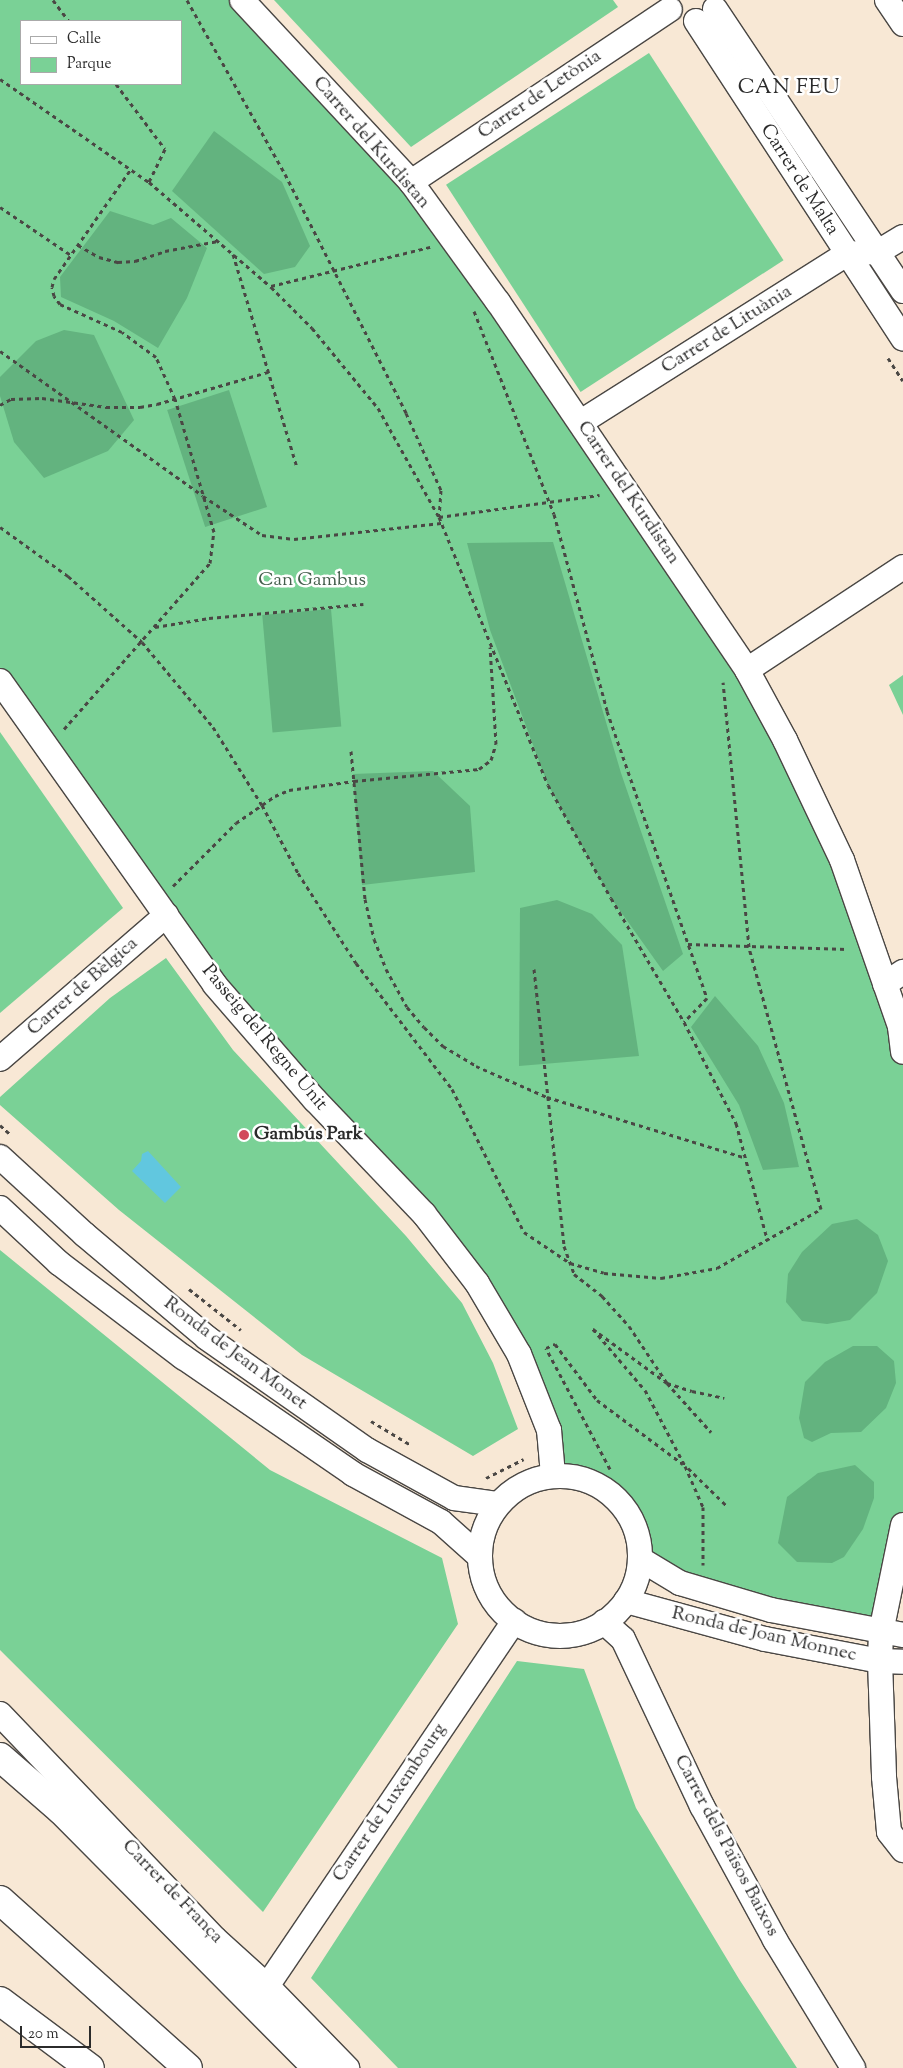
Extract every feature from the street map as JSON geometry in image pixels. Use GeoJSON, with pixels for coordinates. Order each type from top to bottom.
{"type":"FeatureCollection","features":[{"type":"Feature","properties":{"kind":"highway"},"geometry":{"type":"LineString","coordinates":[[0,1757],[61,1810],[317,2068]]}},
{"type":"Feature","properties":{"kind":"highway"},"geometry":{"type":"LineString","coordinates":[[0,1900],[188,2068]]}},
{"type":"Feature","properties":{"kind":"highway"},"geometry":{"type":"LineString","coordinates":[[0,2001],[90,2068]]}},
{"type":"Feature","properties":{"kind":"street","name":"Carrer del Kurdistan"},"geometry":{"type":"LineString","coordinates":[[242,0],[411,182],[498,302],[581,422],[747,670],[785,740],[842,860],[894,978],[903,1052]]}},
{"type":"Feature","properties":{"kind":"street"},"geometry":{"type":"LineString","coordinates":[[887,0],[903,24]]}},
{"type":"Feature","properties":{"kind":"street","name":"Carrer de Letònia"},"geometry":{"type":"LineString","coordinates":[[411,182],[669,4]]}},
{"type":"Feature","properties":{"kind":"street"},"geometry":{"type":"LineString","coordinates":[[669,4],[684,20],[710,10]]}},
{"type":"Feature","properties":{"kind":"street","name":"Carrer de Malta"},"geometry":{"type":"LineString","coordinates":[[710,10],[903,291]]}},
{"type":"Feature","properties":{"kind":"street","name":"Carrer de Malta"},"geometry":{"type":"LineString","coordinates":[[710,10],[847,254],[903,339]]}},
{"type":"Feature","properties":{"kind":"street"},"geometry":{"type":"LineString","coordinates":[[878,252],[903,237]]}},
{"type":"Feature","properties":{"kind":"street","name":"Carrer de Lituània"},"geometry":{"type":"LineString","coordinates":[[581,422],[847,254],[878,252]]}},
{"type":"Feature","properties":{"kind":"street"},"geometry":{"type":"LineString","coordinates":[[747,670],[903,567]]}},
{"type":"Feature","properties":{"kind":"street","name":"Passeig del Regne Unit"},"geometry":{"type":"LineString","coordinates":[[0,681],[220,991],[315,1100],[424,1214],[477,1283],[519,1354],[549,1430],[553,1475]]}},
{"type":"Feature","properties":{"kind":"street","name":"Carrer de Bèlgica"},"geometry":{"type":"LineString","coordinates":[[0,1059],[166,915]]}},
{"type":"Feature","properties":{"kind":"street","name":"Ronda de Jean Monet"},"geometry":{"type":"LineString","coordinates":[[0,1157],[84,1234],[207,1338],[367,1450],[454,1498],[497,1504]]}},
{"type":"Feature","properties":{"kind":"street","name":"Ronda de Jean Monet"},"geometry":{"type":"LineString","coordinates":[[0,1208],[59,1263],[183,1357],[352,1474],[441,1522],[479,1556]]}},
{"type":"Feature","properties":{"kind":"street"},"geometry":{"type":"LineString","coordinates":[[553,1475],[584,1478],[606,1490],[626,1510],[637,1531],[640,1559],[636,1581],[626,1601],[604,1622],[582,1633],[558,1636],[535,1632],[514,1621],[495,1603],[483,1581],[479,1556],[484,1528],[497,1504],[522,1484],[553,1475]]}},
{"type":"Feature","properties":{"kind":"street"},"geometry":{"type":"LineString","coordinates":[[903,1526],[892,1633],[892,1661],[884,1777],[889,1832],[903,1850]]}},
{"type":"Feature","properties":{"kind":"street","name":"Ronda de Joan Monnec"},"geometry":{"type":"LineString","coordinates":[[640,1559],[680,1584],[771,1610],[892,1633]]}},
{"type":"Feature","properties":{"kind":"street","name":"Ronda de Joan Monnec"},"geometry":{"type":"LineString","coordinates":[[626,1601],[765,1639],[892,1661]]}},
{"type":"Feature","properties":{"kind":"street","name":"Carrer de Luxembourg"},"geometry":{"type":"LineString","coordinates":[[267,1986],[514,1621]]}},
{"type":"Feature","properties":{"kind":"street","name":"Carrer dels Països Baixos"},"geometry":{"type":"LineString","coordinates":[[604,1622],[623,1639],[707,1814],[775,1940],[853,2068]]}},
{"type":"Feature","properties":{"kind":"street","name":"Carrer de França"},"geometry":{"type":"LineString","coordinates":[[0,1714],[216,1939],[267,1986],[346,2068]]}},
{"type":"Feature","properties":{"kind":"path"},"geometry":{"type":"LineString","coordinates":[[53,0],[68,20]]}},
{"type":"Feature","properties":{"kind":"path"},"geometry":{"type":"LineString","coordinates":[[187,0],[286,174],[406,413],[441,490],[439,517]]}},
{"type":"Feature","properties":{"kind":"path"},"geometry":{"type":"LineString","coordinates":[[0,79],[149,182],[271,287],[312,328],[378,408],[439,517],[489,644],[548,785],[611,898],[684,1022],[736,1123],[767,1239]]}},
{"type":"Feature","properties":{"kind":"path"},"geometry":{"type":"LineString","coordinates":[[117,85],[165,148],[149,182]]}},
{"type":"Feature","properties":{"kind":"path"},"geometry":{"type":"LineString","coordinates":[[64,729],[155,628],[210,563],[214,532],[175,399],[156,357],[140,343],[122,332],[60,304],[54,296],[54,279],[131,169]]}},
{"type":"Feature","properties":{"kind":"path"},"geometry":{"type":"LineString","coordinates":[[0,207],[71,255]]}},
{"type":"Feature","properties":{"kind":"path"},"geometry":{"type":"LineString","coordinates":[[78,244],[99,257],[118,262],[135,261],[165,251],[218,241]]}},
{"type":"Feature","properties":{"kind":"path"},"geometry":{"type":"LineString","coordinates":[[271,287],[430,247]]}},
{"type":"Feature","properties":{"kind":"path"},"geometry":{"type":"LineString","coordinates":[[233,254],[297,467]]}},
{"type":"Feature","properties":{"kind":"path"},"geometry":{"type":"LineString","coordinates":[[472,307],[550,501],[607,711],[707,998],[684,1022]]}},
{"type":"Feature","properties":{"kind":"path"},"geometry":{"type":"LineString","coordinates":[[0,352],[72,401],[203,496],[262,535],[294,539],[441,523]]}},
{"type":"Feature","properties":{"kind":"path"},"geometry":{"type":"LineString","coordinates":[[0,404],[18,399],[42,398],[106,407],[140,406],[175,399],[268,372]]}},
{"type":"Feature","properties":{"kind":"path"},"geometry":{"type":"LineString","coordinates":[[439,517],[605,494]]}},
{"type":"Feature","properties":{"kind":"path"},"geometry":{"type":"LineString","coordinates":[[0,527],[68,576],[142,642],[213,727],[262,805],[298,873],[356,963],[452,1089],[524,1232],[570,1263],[604,1273],[661,1278],[716,1268],[820,1209],[749,947],[723,682]]}},
{"type":"Feature","properties":{"kind":"path"},"geometry":{"type":"LineString","coordinates":[[155,628],[209,618],[363,604]]}},
{"type":"Feature","properties":{"kind":"path"},"geometry":{"type":"LineString","coordinates":[[169,890],[236,823],[275,796],[289,790],[354,781],[479,769],[491,760],[496,744],[489,644]]}},
{"type":"Feature","properties":{"kind":"path"},"geometry":{"type":"LineString","coordinates":[[351,751],[365,899],[374,939],[386,969],[408,1007],[443,1046],[476,1066],[547,1098],[746,1158]]}},
{"type":"Feature","properties":{"kind":"path"},"geometry":{"type":"LineString","coordinates":[[688,944],[851,949]]}},
{"type":"Feature","properties":{"kind":"path"},"geometry":{"type":"LineString","coordinates":[[534,969],[564,1246],[574,1274],[602,1296],[629,1326],[667,1382],[711,1432]]}},
{"type":"Feature","properties":{"kind":"path"},"geometry":{"type":"LineString","coordinates":[[0,1125],[18,1141]]}},
{"type":"Feature","properties":{"kind":"path"},"geometry":{"type":"LineString","coordinates":[[188,1288],[243,1331]]}},
{"type":"Feature","properties":{"kind":"path"},"geometry":{"type":"LineString","coordinates":[[703,1571],[703,1507],[685,1466],[645,1390],[593,1329],[667,1382],[692,1391],[724,1398]]}},
{"type":"Feature","properties":{"kind":"path"},"geometry":{"type":"LineString","coordinates":[[610,1469],[546,1348],[555,1344],[598,1400],[685,1466],[727,1506]]}},
{"type":"Feature","properties":{"kind":"path"},"geometry":{"type":"LineString","coordinates":[[370,1421],[413,1446]]}},
{"type":"Feature","properties":{"kind":"path"},"geometry":{"type":"LineString","coordinates":[[478,1478],[485,1478],[524,1459]]}},
{"type":"Feature","properties":{"kind":"green space","name":"Can Gambus"},"geometry":{"type":"Polygon","coordinates":[[[0,0],[242,0],[411,182],[785,740],[903,1052],[903,1525],[881,1632],[640,1559],[637,1531],[626,1510],[606,1490],[584,1478],[553,1475],[549,1430],[477,1283],[315,1100],[0,681],[0,0]]]}},
{"type":"Feature","properties":{"kind":"green space"},"geometry":{"type":"Polygon","coordinates":[[[274,0],[613,0],[618,7],[411,147],[274,0]]]}},
{"type":"Feature","properties":{"kind":"green space"},"geometry":{"type":"Polygon","coordinates":[[[649,53],[784,260],[581,392],[446,185],[649,53]]]}},
{"type":"Feature","properties":{"kind":"green space"},"geometry":{"type":"Polygon","coordinates":[[[214,131],[282,182],[310,246],[295,267],[264,274],[172,191],[214,131]]]}},
{"type":"Feature","properties":{"kind":"green space"},"geometry":{"type":"Polygon","coordinates":[[[110,211],[153,225],[171,218],[207,248],[187,298],[158,348],[114,321],[61,297],[60,277],[110,211]]]}},
{"type":"Feature","properties":{"kind":"green space"},"geometry":{"type":"Polygon","coordinates":[[[64,330],[94,335],[134,420],[108,451],[44,478],[14,442],[0,396],[0,377],[36,341],[64,330]]]}},
{"type":"Feature","properties":{"kind":"green space"},"geometry":{"type":"Polygon","coordinates":[[[229,390],[267,507],[205,527],[167,410],[229,390]]]}},
{"type":"Feature","properties":{"kind":"green space"},"geometry":{"type":"Polygon","coordinates":[[[553,542],[621,773],[683,954],[663,971],[611,898],[548,785],[490,630],[467,543],[553,542]]]}},
{"type":"Feature","properties":{"kind":"green space"},"geometry":{"type":"Polygon","coordinates":[[[331,609],[341,727],[273,733],[262,615],[331,609]]]}},
{"type":"Feature","properties":{"kind":"green space"},"geometry":{"type":"Polygon","coordinates":[[[903,675],[903,715],[889,685],[903,675]]]}},
{"type":"Feature","properties":{"kind":"green space"},"geometry":{"type":"Polygon","coordinates":[[[0,732],[123,908],[0,1013],[0,732]]]}},
{"type":"Feature","properties":{"kind":"green space"},"geometry":{"type":"Polygon","coordinates":[[[433,771],[470,806],[475,872],[362,885],[353,774],[433,771]]]}},
{"type":"Feature","properties":{"kind":"green space"},"geometry":{"type":"Polygon","coordinates":[[[557,900],[592,914],[622,945],[639,1056],[519,1066],[520,908],[557,900]]]}},
{"type":"Feature","properties":{"kind":"green space"},"geometry":{"type":"Polygon","coordinates":[[[166,958],[233,1050],[406,1236],[462,1303],[493,1363],[518,1429],[473,1456],[302,1355],[119,1210],[0,1105],[0,1097],[110,998],[166,958]]]}},
{"type":"Feature","properties":{"kind":"green space"},"geometry":{"type":"Polygon","coordinates":[[[715,996],[758,1046],[784,1103],[799,1167],[763,1170],[739,1105],[691,1027],[715,996]]]}},
{"type":"Feature","properties":{"kind":"green space"},"geometry":{"type":"Polygon","coordinates":[[[857,1219],[878,1235],[888,1261],[877,1293],[850,1320],[827,1324],[802,1321],[786,1302],[788,1274],[802,1252],[832,1224],[857,1219]]]}},
{"type":"Feature","properties":{"kind":"green space"},"geometry":{"type":"Polygon","coordinates":[[[0,1250],[270,1470],[442,1558],[458,1624],[263,1912],[0,1650],[0,1250]]]}},
{"type":"Feature","properties":{"kind":"green space"},"geometry":{"type":"Polygon","coordinates":[[[853,1346],[877,1346],[894,1361],[896,1383],[886,1408],[861,1432],[831,1433],[812,1442],[804,1438],[799,1418],[805,1382],[825,1362],[853,1346]]]}},
{"type":"Feature","properties":{"kind":"green space"},"geometry":{"type":"Polygon","coordinates":[[[855,1465],[874,1482],[874,1498],[863,1529],[844,1557],[832,1563],[797,1562],[778,1543],[787,1497],[818,1473],[855,1465]]]}},
{"type":"Feature","properties":{"kind":"green space"},"geometry":{"type":"Polygon","coordinates":[[[517,1661],[584,1669],[636,1808],[739,1979],[797,2068],[398,2068],[311,1978],[517,1661]]]}},
{"type":"Feature","properties":{"kind":"water"},"geometry":{"type":"Polygon","coordinates":[[[148,1151],[181,1187],[165,1203],[132,1171],[141,1161],[142,1154],[148,1151]]]}},
{"type":"Feature","properties":{"kind":"place","name":"Gambús Park"},"geometry":{"type":"Point","coordinates":[244,1135]}},
{"type":"Feature","properties":{"kind":"district","name":"CAN FEU"},"geometry":{"type":"Point","coordinates":[789,88]}}]}
